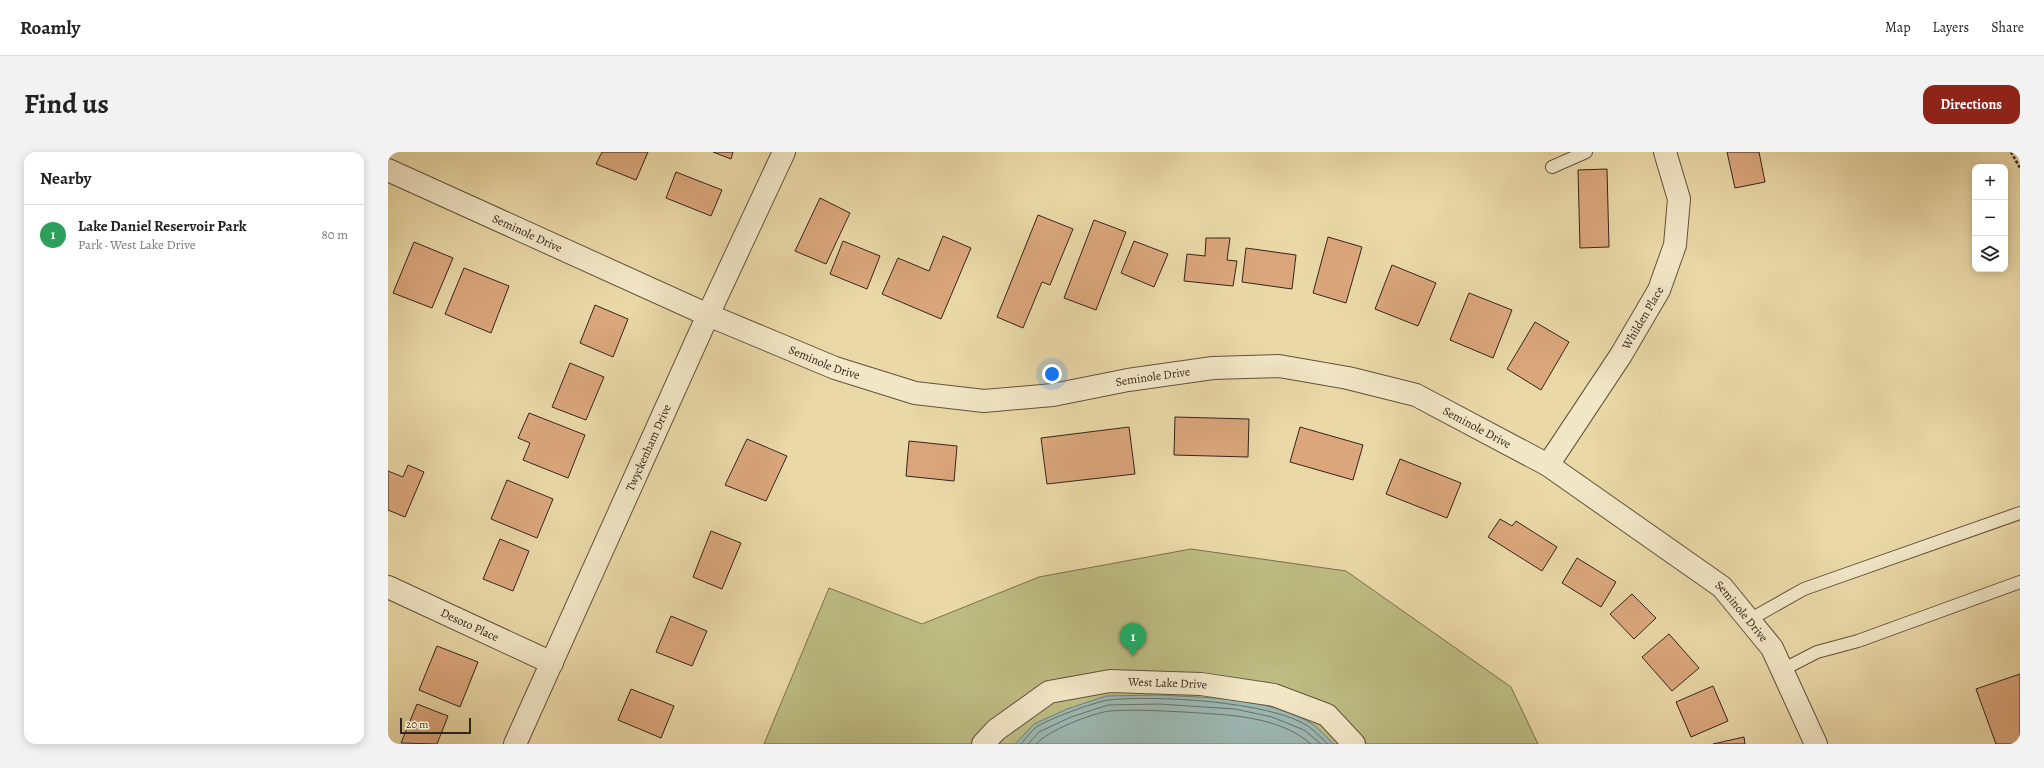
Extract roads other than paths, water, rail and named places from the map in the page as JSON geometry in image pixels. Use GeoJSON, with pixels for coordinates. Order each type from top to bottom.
{"type":"FeatureCollection","features":[{"type":"Feature","properties":{"kind":"street","name":"Twyckenham Drive"},"geometry":{"type":"LineString","coordinates":[[515,744],[708,316],[784,152]]}},
{"type":"Feature","properties":{"kind":"street","name":"Whilden Place"},"geometry":{"type":"LineString","coordinates":[[1548,465],[1621,355],[1659,290],[1675,245],[1679,199],[1665,152]]}},
{"type":"Feature","properties":{"kind":"street","name":"Seminole Drive"},"geometry":{"type":"LineString","coordinates":[[388,170],[708,316],[835,368],[915,393],[984,401],[1052,395],[1128,380],[1213,368],[1279,366],[1348,378],[1416,395],[1548,465],[1722,587],[1772,648],[1816,744]]}},
{"type":"Feature","properties":{"kind":"street","name":"Desoto Place"},"geometry":{"type":"LineString","coordinates":[[388,587],[552,663]]}},
{"type":"Feature","properties":{"kind":"street","name":"West Lake Drive"},"geometry":{"type":"LineString","coordinates":[[983,744],[996,730],[1049,692],[1110,681],[1201,684],[1274,695],[1326,716],[1354,744]]}},
{"type":"Feature","properties":{"kind":"lane"},"geometry":{"type":"LineString","coordinates":[[1552,167],[1586,152]]}},
{"type":"Feature","properties":{"kind":"lane"},"geometry":{"type":"LineString","coordinates":[[1749,620],[1804,589],[2020,513]]}},
{"type":"Feature","properties":{"kind":"lane"},"geometry":{"type":"LineString","coordinates":[[1782,670],[1817,652],[1858,641],[2020,582]]}},
{"type":"Feature","properties":{"kind":"water"},"geometry":{"type":"Polygon","coordinates":[[[1159,695],[1236,700],[1274,708],[1309,722],[1319,729],[1334,744],[1015,744],[1034,724],[1067,709],[1106,696],[1159,695]]]}},
{"type":"Feature","properties":{"kind":"place","name":"Lake Daniel Reservoir Park"},"geometry":{"type":"Point","coordinates":[1133,656]}}]}
